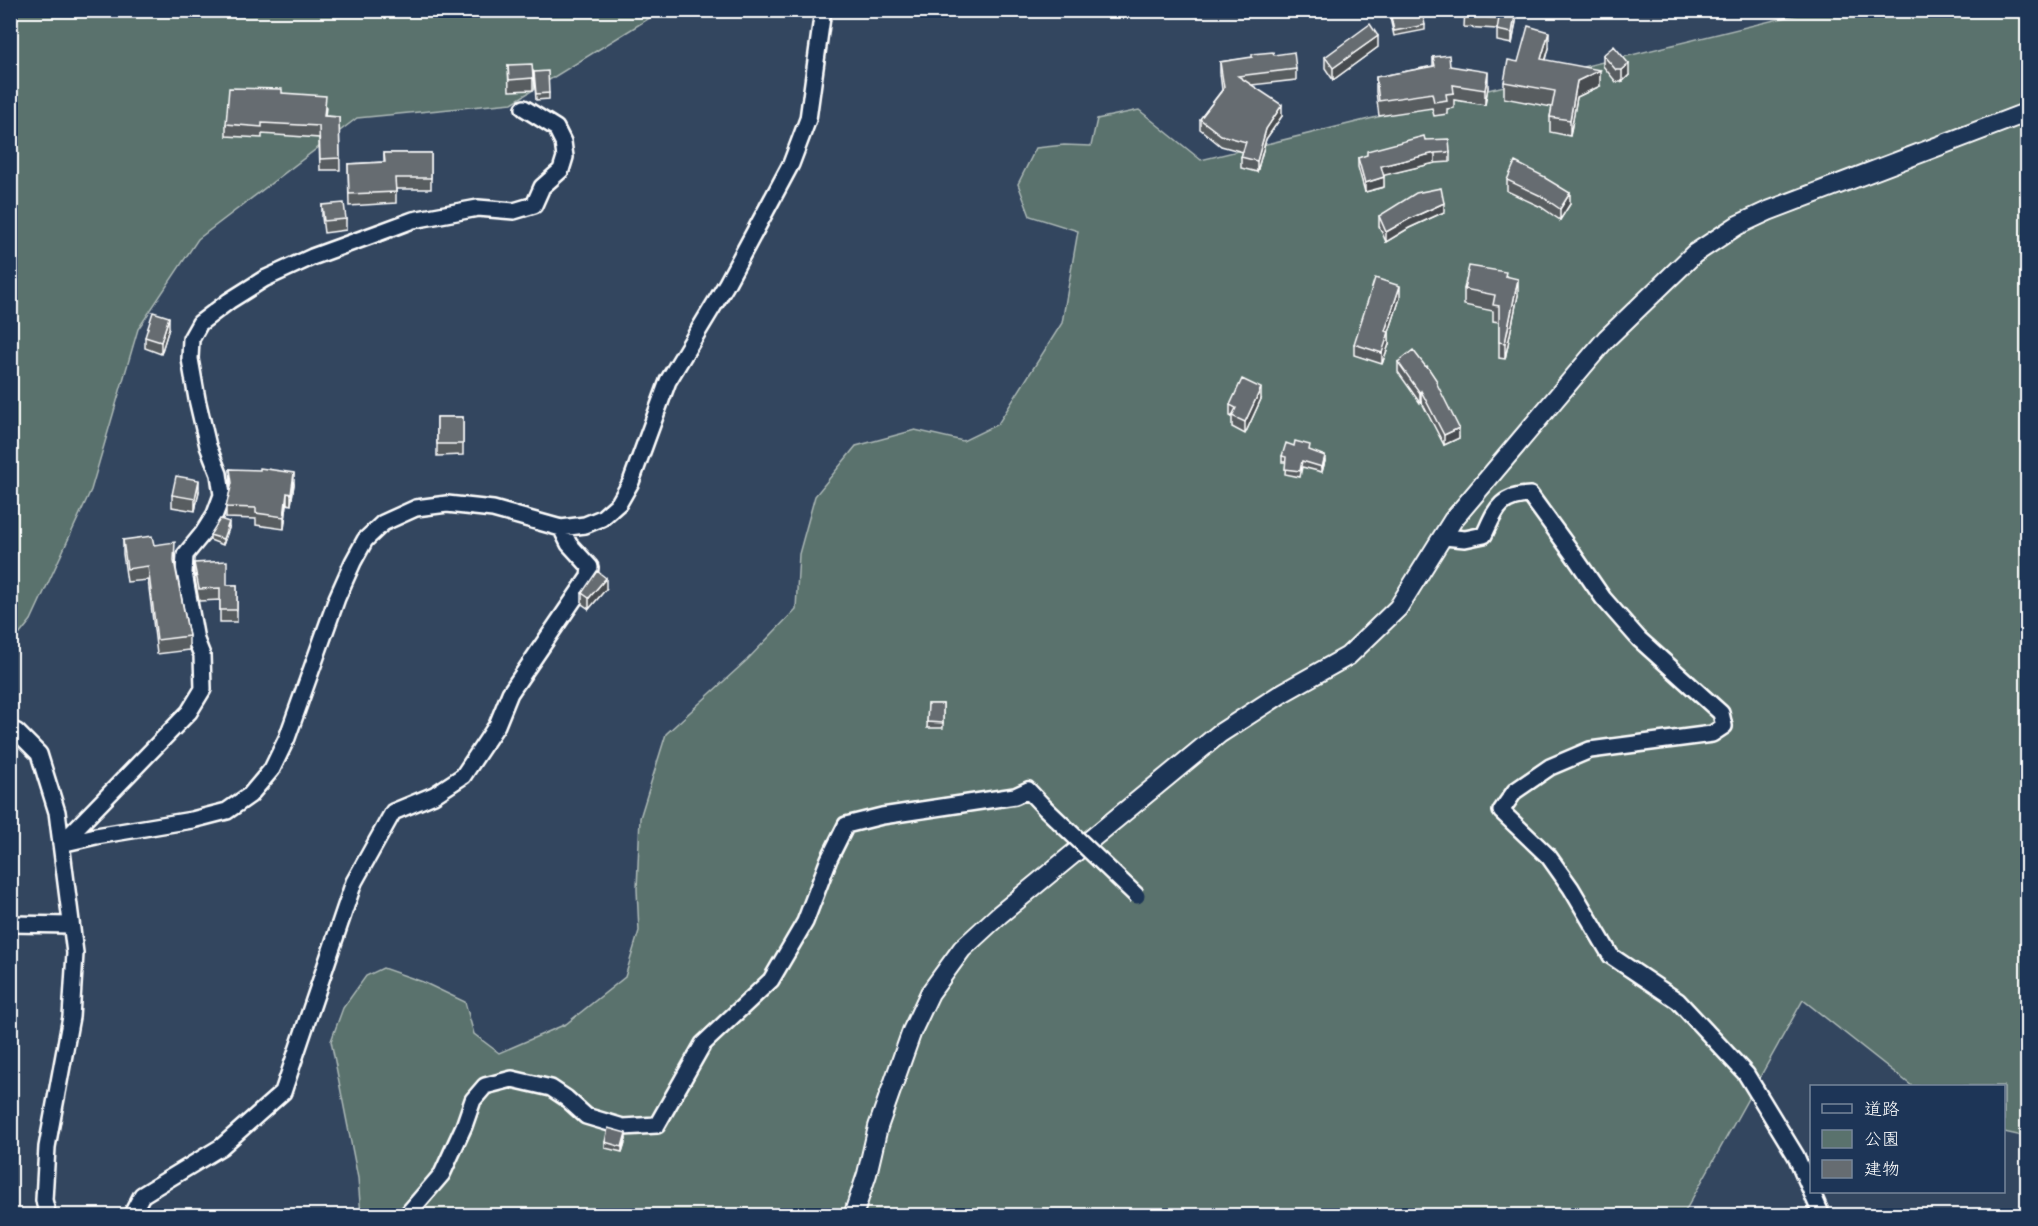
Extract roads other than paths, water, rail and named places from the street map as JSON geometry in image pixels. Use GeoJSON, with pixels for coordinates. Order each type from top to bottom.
{"type":"FeatureCollection","features":[{"type":"Feature","properties":{"kind":"street"},"geometry":{"type":"LineString","coordinates":[[61,844],[192,820],[227,810],[250,795],[272,769],[287,738],[337,598],[354,562],[365,540],[383,523],[416,508],[447,504],[493,509],[561,528],[585,525],[602,518],[619,503],[631,482],[668,381],[726,285],[791,164],[808,119],[823,10]]}},
{"type":"Feature","properties":{"kind":"street"},"geometry":{"type":"LineString","coordinates":[[61,844],[189,712],[203,689],[202,655],[196,640],[184,573],[185,555],[215,514],[222,495],[219,474],[208,446],[190,359],[191,339],[200,323],[264,279],[312,257],[413,220],[478,208],[514,211],[534,205],[542,188],[561,170],[565,157],[563,142],[556,128],[524,108]]}},
{"type":"Feature","properties":{"kind":"street"},"geometry":{"type":"LineString","coordinates":[[853,1215],[867,1174],[878,1127],[912,1031],[930,993],[962,949],[1044,877],[1219,734],[1284,692],[1348,656],[1398,608],[1453,520],[1606,339],[1694,255],[1738,225],[1768,211],[2028,112]]}},
{"type":"Feature","properties":{"kind":"street"},"geometry":{"type":"LineString","coordinates":[[1444,537],[1465,539],[1484,535],[1499,504],[1516,496],[1530,495],[1610,606],[1639,639],[1721,713],[1724,726],[1712,734],[1590,750],[1550,767],[1515,792],[1501,811],[1549,857],[1571,888],[1611,956],[1678,1001],[1746,1074],[1796,1156],[1810,1188]]}},
{"type":"Feature","properties":{"kind":"street"},"geometry":{"type":"LineString","coordinates":[[131,1215],[142,1195],[220,1147],[283,1092],[354,882],[393,812],[434,795],[463,776],[497,725],[510,693],[590,576],[590,567],[569,544],[561,528]]}},
{"type":"Feature","properties":{"kind":"street"},"geometry":{"type":"LineString","coordinates":[[10,729],[17,732],[39,754],[57,812],[75,953],[71,1017],[47,1147],[44,1200],[48,1215]]}},
{"type":"Feature","properties":{"kind":"street"},"geometry":{"type":"LineString","coordinates":[[406,1215],[442,1174],[473,1100],[485,1086],[512,1079],[551,1088],[586,1116],[623,1128],[657,1125],[703,1044],[771,980],[805,922],[829,859],[846,825],[882,816],[995,800],[1015,796],[1028,790],[1137,896]]}},
{"type":"Feature","properties":{"kind":"street"},"geometry":{"type":"LineString","coordinates":[[10,924],[70,925]]}},
{"type":"Feature","properties":{"kind":"street"},"geometry":{"type":"LineString","coordinates":[[1812,1193],[1822,1215]]}}]}
